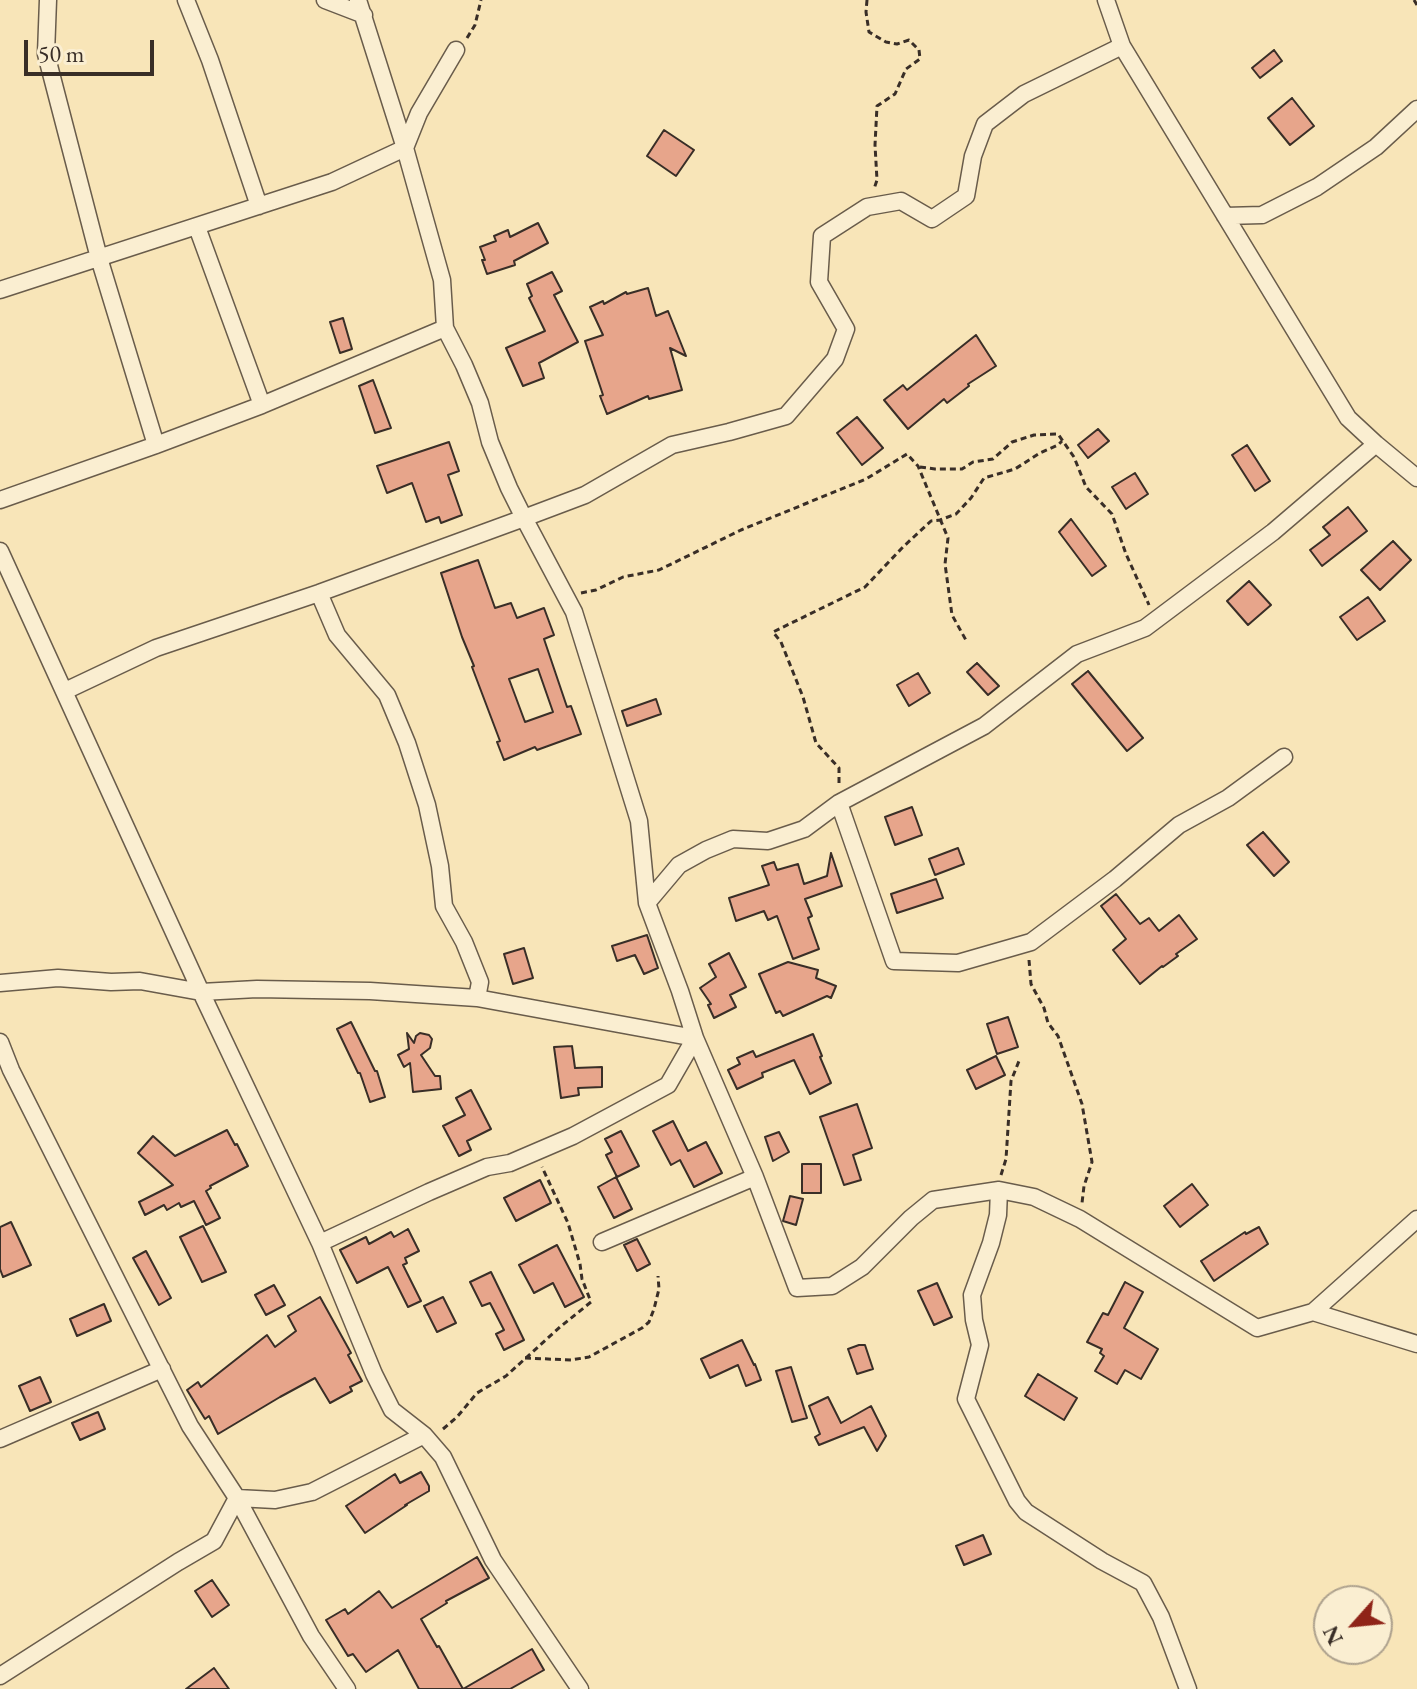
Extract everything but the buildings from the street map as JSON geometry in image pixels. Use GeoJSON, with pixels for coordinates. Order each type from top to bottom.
{"type":"FeatureCollection","features":[{"type":"Feature","properties":{"kind":"street"},"geometry":{"type":"LineString","coordinates":[[48,0],[46,54],[99,258],[156,445]]}},
{"type":"Feature","properties":{"kind":"street"},"geometry":{"type":"LineString","coordinates":[[186,0],[210,60],[259,206]]}},
{"type":"Feature","properties":{"kind":"street"},"geometry":{"type":"LineString","coordinates":[[325,0],[361,7],[442,280],[445,328],[480,403],[490,442],[509,488],[574,612],[639,821],[647,903],[695,1038],[755,1177],[797,1288],[832,1286],[862,1267],[933,1200],[999,1190],[1034,1197],[1080,1219],[1257,1328],[1313,1312],[1417,1219]]}},
{"type":"Feature","properties":{"kind":"street"},"geometry":{"type":"LineString","coordinates":[[1106,0],[1122,46],[1348,418],[1417,478]]}},
{"type":"Feature","properties":{"kind":"street"},"geometry":{"type":"LineString","coordinates":[[65,691],[156,648],[319,593],[585,495],[672,445],[786,416],[835,359],[846,329],[819,282],[822,236],[867,207],[901,201],[932,219],[966,196],[973,156],[985,124],[1024,94],[1122,46]]}},
{"type":"Feature","properties":{"kind":"street"},"geometry":{"type":"LineString","coordinates":[[0,290],[332,182],[405,148],[419,113],[456,50]]}},
{"type":"Feature","properties":{"kind":"street"},"geometry":{"type":"LineString","coordinates":[[1225,216],[1262,215],[1317,187],[1376,147],[1417,109]]}},
{"type":"Feature","properties":{"kind":"street"},"geometry":{"type":"LineString","coordinates":[[197,227],[262,405]]}},
{"type":"Feature","properties":{"kind":"street"},"geometry":{"type":"LineString","coordinates":[[0,500],[262,405],[445,328]]}},
{"type":"Feature","properties":{"kind":"street"},"geometry":{"type":"LineString","coordinates":[[647,903],[679,865],[706,850],[733,839],[768,841],[804,829],[839,803],[984,726],[1077,654],[1145,628],[1273,532],[1376,444]]}},
{"type":"Feature","properties":{"kind":"street"},"geometry":{"type":"LineString","coordinates":[[0,551],[201,992],[320,1243],[392,1410],[424,1435],[443,1457],[493,1560],[580,1689]]}},
{"type":"Feature","properties":{"kind":"street"},"geometry":{"type":"LineString","coordinates":[[319,593],[337,635],[387,695],[407,743],[427,805],[440,866],[444,906],[464,942],[480,982],[477,998]]}},
{"type":"Feature","properties":{"kind":"street"},"geometry":{"type":"LineString","coordinates":[[839,803],[894,961],[958,963],[1031,942],[1115,879],[1179,825],[1228,798],[1284,757]]}},
{"type":"Feature","properties":{"kind":"street"},"geometry":{"type":"LineString","coordinates":[[0,983],[58,978],[140,981],[201,992],[257,989],[370,991],[477,998],[695,1038]]}},
{"type":"Feature","properties":{"kind":"street"},"geometry":{"type":"LineString","coordinates":[[320,1243],[418,1196],[487,1167],[510,1163],[573,1136],[668,1085],[695,1038]]}},
{"type":"Feature","properties":{"kind":"street"},"geometry":{"type":"LineString","coordinates":[[0,1042],[11,1070],[190,1426],[237,1498],[311,1636],[347,1689]]}},
{"type":"Feature","properties":{"kind":"street"},"geometry":{"type":"LineString","coordinates":[[602,1242],[755,1177]]}},
{"type":"Feature","properties":{"kind":"street"},"geometry":{"type":"LineString","coordinates":[[999,1190],[998,1215],[991,1243],[972,1295],[980,1345],[966,1399],[1017,1501],[1026,1512],[1102,1561],[1143,1583],[1161,1617],[1188,1689]]}},
{"type":"Feature","properties":{"kind":"street"},"geometry":{"type":"LineString","coordinates":[[1313,1312],[1417,1344]]}},
{"type":"Feature","properties":{"kind":"street"},"geometry":{"type":"LineString","coordinates":[[0,1439],[162,1369]]}},
{"type":"Feature","properties":{"kind":"street"},"geometry":{"type":"LineString","coordinates":[[237,1498],[275,1500],[312,1492],[424,1435]]}},
{"type":"Feature","properties":{"kind":"street"},"geometry":{"type":"LineString","coordinates":[[0,1676],[214,1541],[237,1498]]}},
{"type":"Feature","properties":{"kind":"path"},"geometry":{"type":"LineString","coordinates":[[456,50],[475,25],[481,0]]}},
{"type":"Feature","properties":{"kind":"path"},"geometry":{"type":"LineString","coordinates":[[867,0],[869,32],[886,42],[897,44],[909,40],[919,50],[920,59],[906,69],[895,94],[877,106],[877,180],[867,207]]}},
{"type":"Feature","properties":{"kind":"path"},"geometry":{"type":"LineString","coordinates":[[1414,0],[1417,5]]}},
{"type":"Feature","properties":{"kind":"path"},"geometry":{"type":"LineString","coordinates":[[918,466],[962,469],[973,462],[993,459],[1012,442],[1034,435],[1058,434],[1074,457],[1086,487],[1112,514],[1151,609],[1145,628]]}},
{"type":"Feature","properties":{"kind":"path"},"geometry":{"type":"LineString","coordinates":[[839,803],[839,768],[816,743],[803,697],[781,642],[773,632],[865,587],[931,521],[956,514],[984,478],[1015,469],[1062,441]]}},
{"type":"Feature","properties":{"kind":"path"},"geometry":{"type":"LineString","coordinates":[[566,598],[596,590],[623,577],[659,570],[741,530],[866,479],[907,454],[918,466],[948,538],[945,564],[952,615],[967,642]]}},
{"type":"Feature","properties":{"kind":"path"},"geometry":{"type":"LineString","coordinates":[[1031,942],[1031,984],[1048,1023],[1058,1036],[1082,1104],[1092,1162],[1084,1186],[1080,1219]]}},
{"type":"Feature","properties":{"kind":"path"},"geometry":{"type":"LineString","coordinates":[[999,1190],[1006,1159],[1011,1081],[1019,1061]]}},
{"type":"Feature","properties":{"kind":"path"},"geometry":{"type":"LineString","coordinates":[[424,1435],[441,1431],[477,1393],[506,1376],[591,1302],[568,1223],[541,1162],[542,1157],[552,1151],[552,1144]]}},
{"type":"Feature","properties":{"kind":"path"},"geometry":{"type":"LineString","coordinates":[[525,1358],[571,1360],[589,1357],[634,1333],[649,1322],[659,1289],[658,1276]]}}]}
